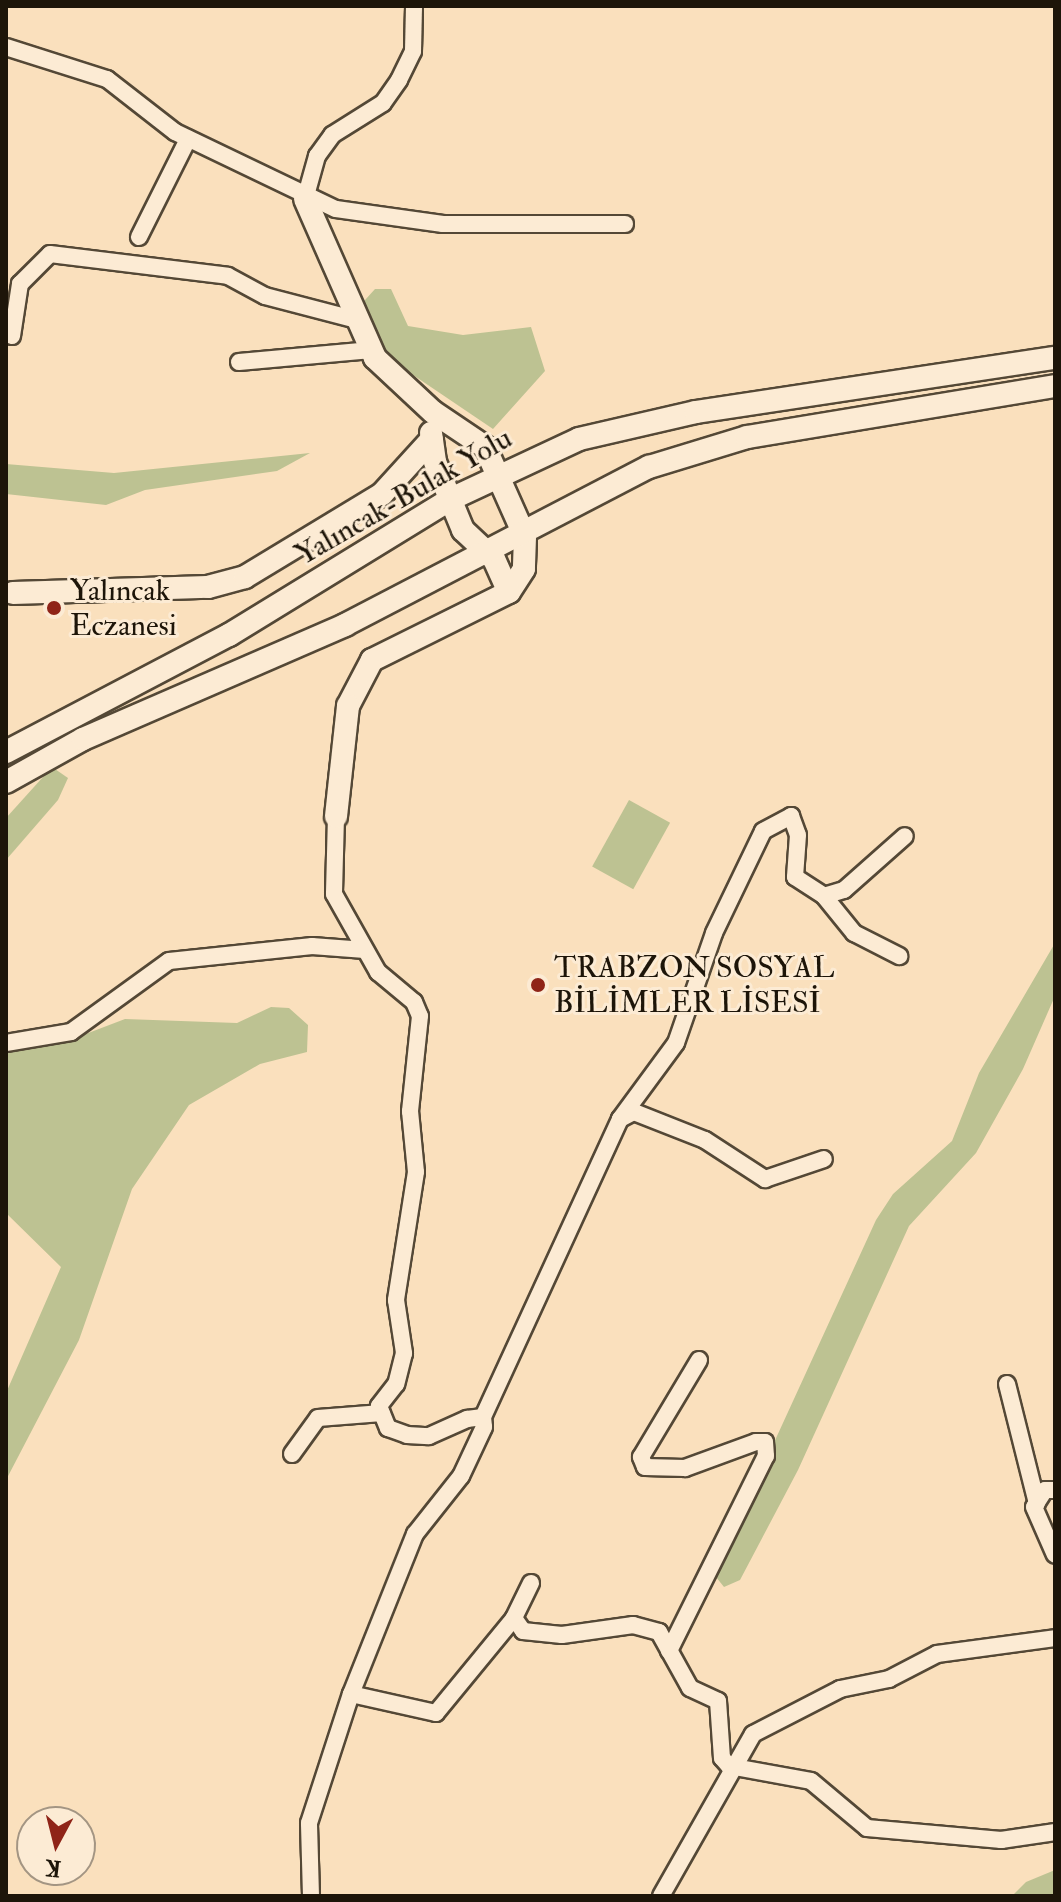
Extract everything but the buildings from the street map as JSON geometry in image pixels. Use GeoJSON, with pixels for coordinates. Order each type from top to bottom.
{"type":"FeatureCollection","features":[{"type":"Feature","properties":{"kind":"main road"},"geometry":{"type":"LineString","coordinates":[[305,199],[371,350],[433,412],[485,447],[523,529],[524,569],[509,592],[372,660],[348,706],[336,816]]}},
{"type":"Feature","properties":{"kind":"main road","name":"Yalıncak-Bulak Yolu"},"geometry":{"type":"LineString","coordinates":[[6,752],[229,635],[497,474],[604,431],[1055,358]]}},
{"type":"Feature","properties":{"kind":"main road"},"geometry":{"type":"LineString","coordinates":[[6,782],[83,739],[345,625],[523,529],[697,450],[1055,386]]}},
{"type":"Feature","properties":{"kind":"main road"},"geometry":{"type":"LineString","coordinates":[[433,412],[432,439],[463,530],[485,551],[509,592]]}},
{"type":"Feature","properties":{"kind":"main road"},"geometry":{"type":"LineString","coordinates":[[9,593],[208,587],[245,577],[382,494],[432,439]]}},
{"type":"Feature","properties":{"kind":"street"},"geometry":{"type":"LineString","coordinates":[[305,199],[317,156],[332,135],[383,103],[399,80],[413,51],[414,6]]}},
{"type":"Feature","properties":{"kind":"street"},"geometry":{"type":"LineString","coordinates":[[6,47],[107,79],[188,139],[305,199],[443,224],[625,224]]}},
{"type":"Feature","properties":{"kind":"street"},"geometry":{"type":"LineString","coordinates":[[139,237],[188,139]]}},
{"type":"Feature","properties":{"kind":"street"},"geometry":{"type":"LineString","coordinates":[[12,336],[20,284],[50,254],[228,276],[278,301],[357,320]]}},
{"type":"Feature","properties":{"kind":"street"},"geometry":{"type":"LineString","coordinates":[[239,362],[371,350]]}},
{"type":"Feature","properties":{"kind":"street"},"geometry":{"type":"LineString","coordinates":[[311,1896],[309,1823],[351,1694],[402,1560],[461,1476],[483,1417],[620,1119],[676,1043],[714,933],[763,831],[783,815],[798,835],[795,877],[808,892],[824,896],[844,890],[905,836]]}},
{"type":"Feature","properties":{"kind":"street"},"geometry":{"type":"LineString","coordinates":[[336,816],[334,894],[365,950],[420,1016],[410,1111],[416,1172],[396,1300],[404,1353],[382,1413],[388,1428],[407,1435],[483,1417]]}},
{"type":"Feature","properties":{"kind":"street"},"geometry":{"type":"LineString","coordinates":[[824,896],[854,933],[899,956]]}},
{"type":"Feature","properties":{"kind":"street"},"geometry":{"type":"LineString","coordinates":[[6,1043],[71,1032],[169,961],[312,946],[365,950]]}},
{"type":"Feature","properties":{"kind":"street"},"geometry":{"type":"LineString","coordinates":[[620,1119],[634,1112],[705,1140],[765,1179],[824,1159]]}},
{"type":"Feature","properties":{"kind":"street"},"geometry":{"type":"LineString","coordinates":[[669,1651],[766,1456],[765,1442],[756,1442],[685,1468],[645,1467],[641,1457],[699,1360]]}},
{"type":"Feature","properties":{"kind":"street"},"geometry":{"type":"LineString","coordinates":[[1007,1384],[1037,1503],[1039,1526],[1055,1555]]}},
{"type":"Feature","properties":{"kind":"street"},"geometry":{"type":"LineString","coordinates":[[292,1454],[318,1418],[382,1413]]}},
{"type":"Feature","properties":{"kind":"street"},"geometry":{"type":"LineString","coordinates":[[1037,1503],[1045,1490],[1055,1490]]}},
{"type":"Feature","properties":{"kind":"street"},"geometry":{"type":"LineString","coordinates":[[351,1694],[436,1713],[514,1618],[531,1583]]}},
{"type":"Feature","properties":{"kind":"street"},"geometry":{"type":"LineString","coordinates":[[514,1618],[523,1631],[562,1635],[633,1625],[659,1632],[690,1688],[718,1701],[722,1758],[729,1766],[811,1781],[867,1828],[1001,1840],[1055,1832]]}},
{"type":"Feature","properties":{"kind":"street"},"geometry":{"type":"LineString","coordinates":[[661,1896],[729,1766],[753,1734],[840,1689],[889,1679],[970,1645],[1055,1638]]}},
{"type":"Feature","properties":{"kind":"green space"},"geometry":{"type":"Polygon","coordinates":[[[375,289],[391,289],[408,326],[463,335],[531,327],[545,371],[493,429],[388,358],[356,310],[375,289]]]}},
{"type":"Feature","properties":{"kind":"green space"},"geometry":{"type":"Polygon","coordinates":[[[310,453],[277,471],[145,490],[106,505],[6,494],[6,464],[114,473],[310,453]]]}},
{"type":"Feature","properties":{"kind":"green space"},"geometry":{"type":"Polygon","coordinates":[[[52,767],[68,778],[58,800],[6,860],[6,818],[52,767]]]}},
{"type":"Feature","properties":{"kind":"green space"},"geometry":{"type":"Polygon","coordinates":[[[629,800],[670,823],[633,889],[592,866],[629,800]]]}},
{"type":"Feature","properties":{"kind":"green space"},"geometry":{"type":"Polygon","coordinates":[[[1055,943],[1055,996],[1023,1069],[976,1153],[909,1226],[798,1470],[740,1580],[724,1587],[716,1577],[722,1556],[876,1220],[893,1194],[952,1141],[979,1073],[1055,943]]]}},
{"type":"Feature","properties":{"kind":"green space"},"geometry":{"type":"Polygon","coordinates":[[[271,1007],[289,1008],[308,1025],[307,1052],[260,1064],[189,1105],[132,1189],[79,1340],[6,1480],[6,1393],[61,1267],[6,1213],[6,1051],[70,1040],[125,1019],[237,1023],[271,1007]]]}},
{"type":"Feature","properties":{"kind":"green space"},"geometry":{"type":"Polygon","coordinates":[[[1055,1870],[1055,1896],[1012,1896],[1026,1882],[1055,1870]]]}},
{"type":"Feature","properties":{"kind":"place","name":"Yalıncak Eczanesi"},"geometry":{"type":"Point","coordinates":[54,608]}},
{"type":"Feature","properties":{"kind":"place","name":"TRABZON SOSYAL BİLİMLER LİSESİ"},"geometry":{"type":"Point","coordinates":[538,985]}}]}
